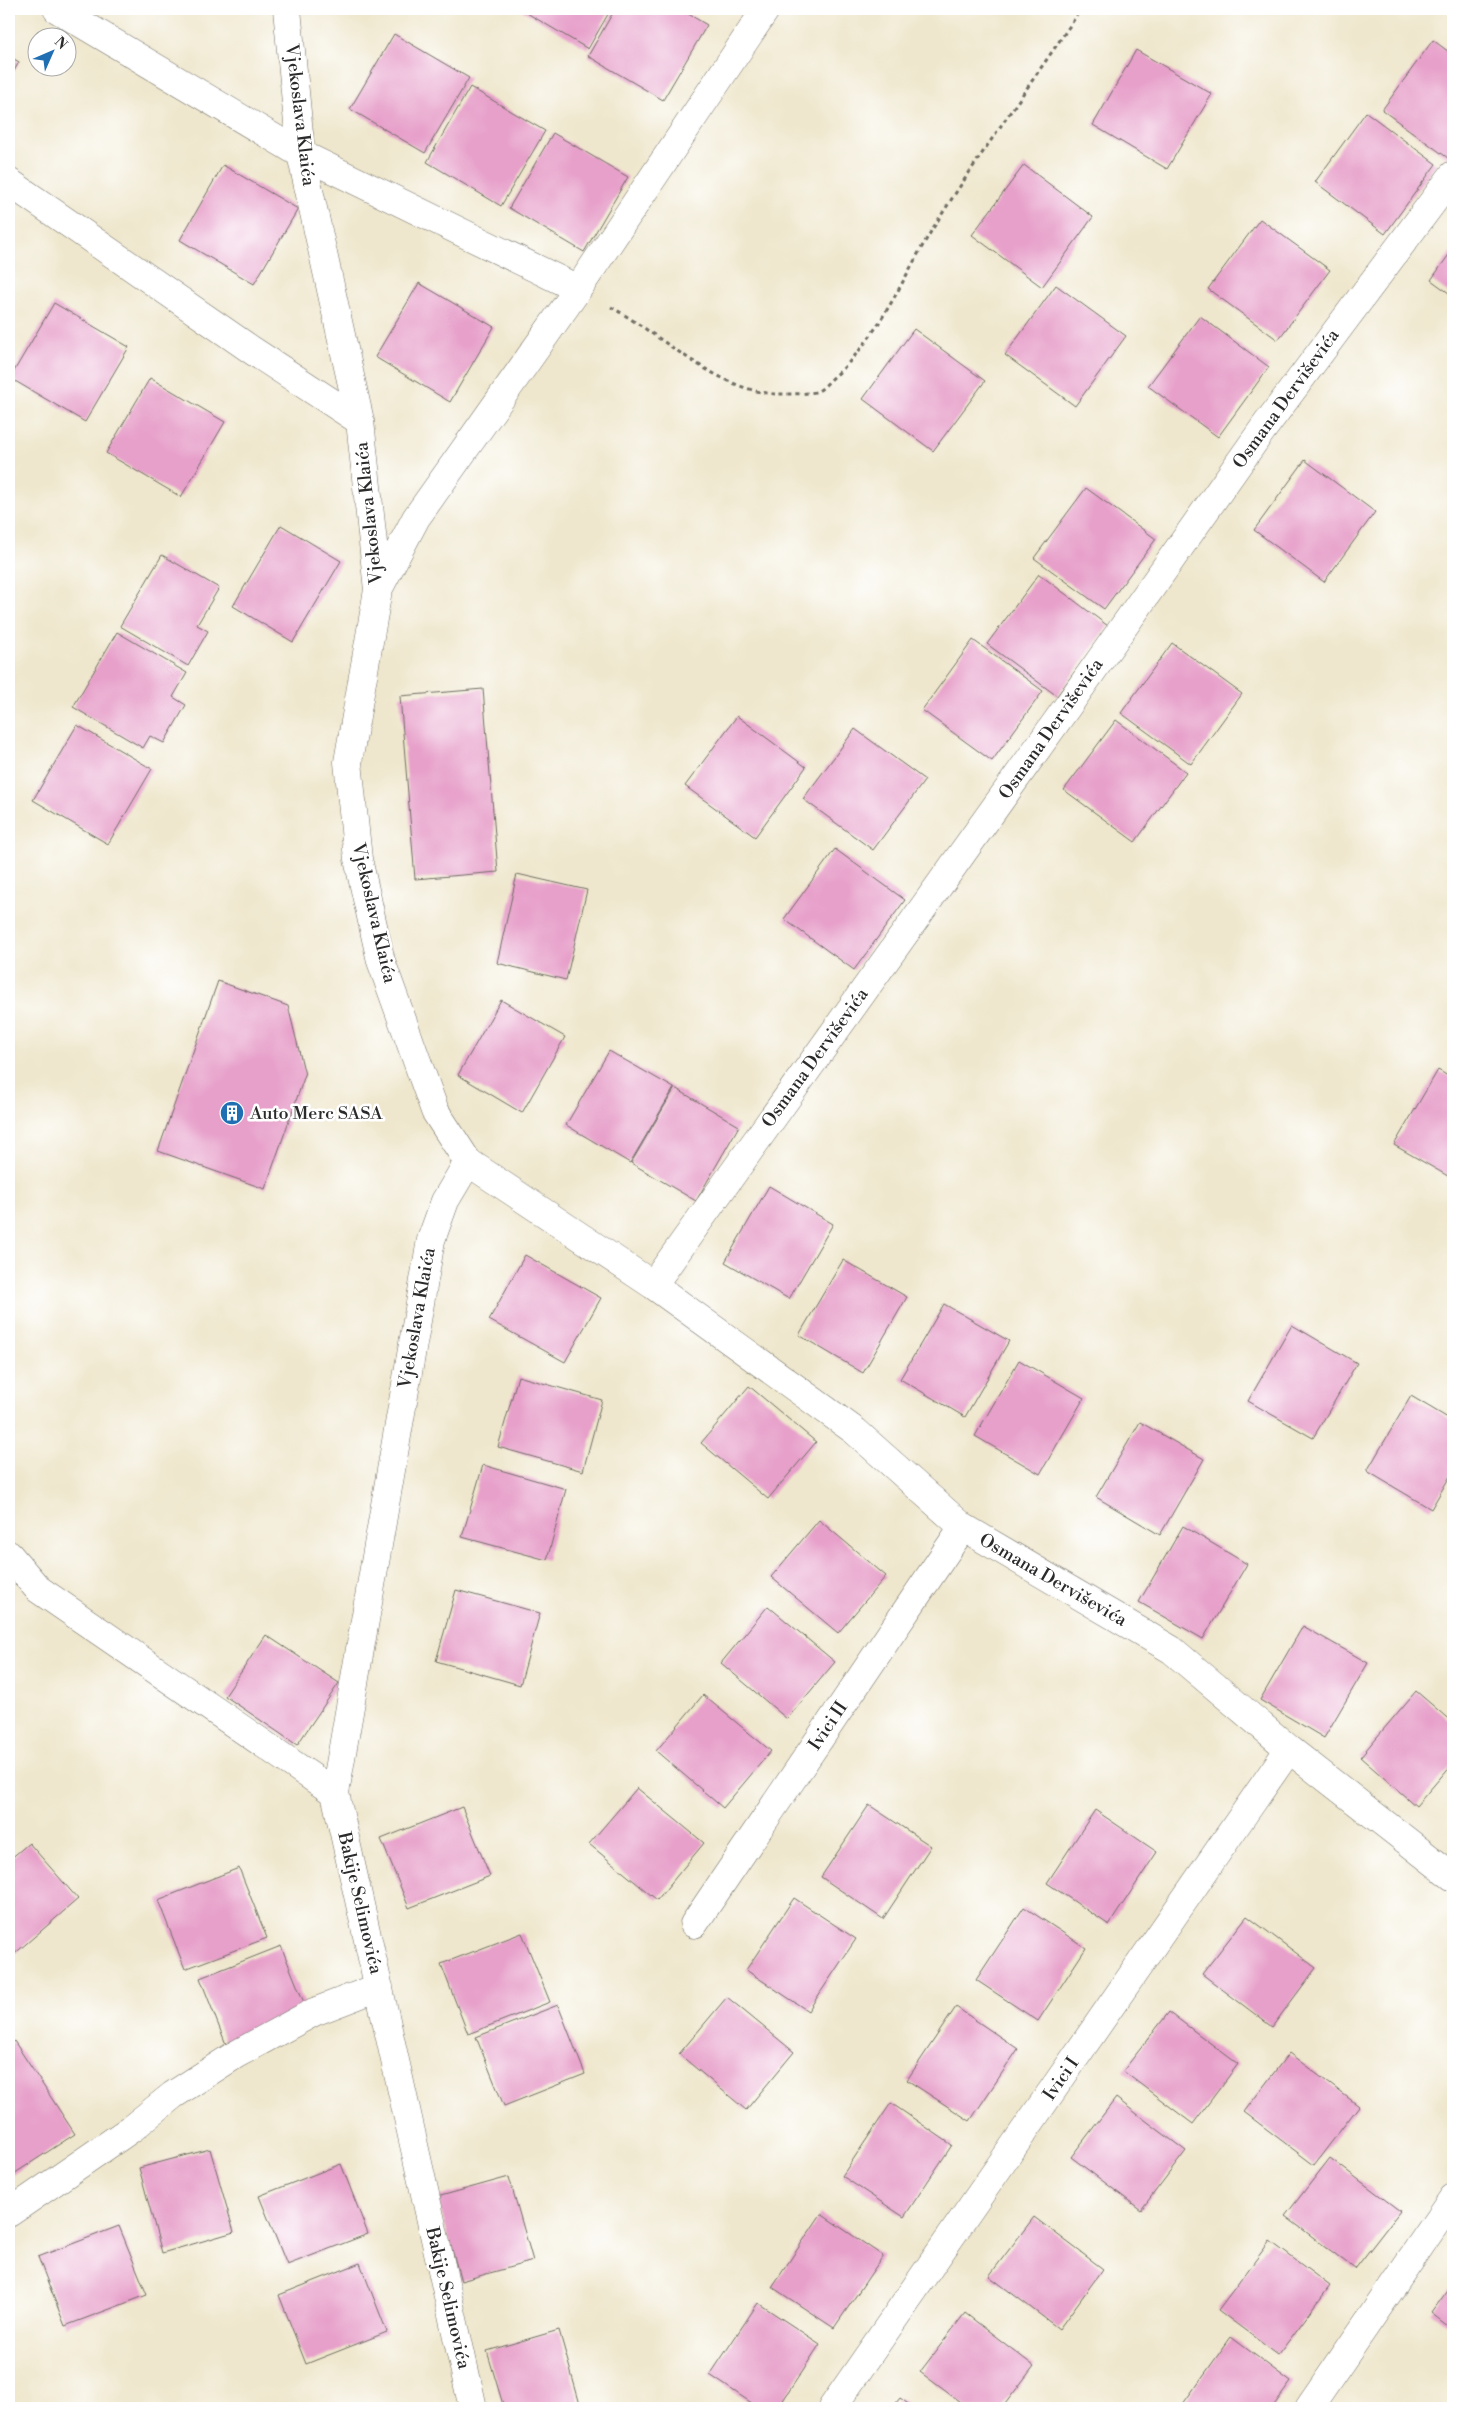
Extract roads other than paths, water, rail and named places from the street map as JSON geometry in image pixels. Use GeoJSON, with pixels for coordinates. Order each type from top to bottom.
{"type":"FeatureCollection","features":[{"type":"Feature","properties":{"kind":"street"},"geometry":{"type":"LineString","coordinates":[[58,9],[301,154],[578,289]]}},
{"type":"Feature","properties":{"kind":"street","name":"Vjekoslava Klaića"},"geometry":{"type":"LineString","coordinates":[[287,9],[301,154],[360,421],[378,590],[348,762],[358,860],[381,961],[436,1111],[468,1162],[445,1201],[431,1240],[335,1794]]}},
{"type":"Feature","properties":{"kind":"street"},"geometry":{"type":"LineString","coordinates":[[378,590],[416,518],[578,289],[766,9]]}},
{"type":"Feature","properties":{"kind":"street","name":"Osmana Derviševića"},"geometry":{"type":"LineString","coordinates":[[653,1285],[1067,707],[1262,428],[1453,175]]}},
{"type":"Feature","properties":{"kind":"street"},"geometry":{"type":"LineString","coordinates":[[9,182],[253,351],[360,421]]}},
{"type":"Feature","properties":{"kind":"street","name":"Osmana Derviševića"},"geometry":{"type":"LineString","coordinates":[[468,1162],[653,1285],[855,1431],[963,1527],[1172,1650],[1289,1749],[1453,1877]]}},
{"type":"Feature","properties":{"kind":"street","name":"Ivici II"},"geometry":{"type":"LineString","coordinates":[[694,1924],[963,1527]]}},
{"type":"Feature","properties":{"kind":"street"},"geometry":{"type":"LineString","coordinates":[[9,1555],[38,1589],[335,1794]]}},
{"type":"Feature","properties":{"kind":"street","name":"Ivici I"},"geometry":{"type":"LineString","coordinates":[[832,2408],[1289,1749]]}},
{"type":"Feature","properties":{"kind":"street","name":"Bakije Selimovića"},"geometry":{"type":"LineString","coordinates":[[335,1794],[473,2408]]}},
{"type":"Feature","properties":{"kind":"street"},"geometry":{"type":"LineString","coordinates":[[9,2213],[130,2129],[173,2095],[235,2055],[314,2012],[378,1986]]}},
{"type":"Feature","properties":{"kind":"street"},"geometry":{"type":"LineString","coordinates":[[1309,2408],[1453,2198]]}},
{"type":"Feature","properties":{"kind":"place","name":"Auto Merc SASA"},"geometry":{"type":"Point","coordinates":[232,1113]}}]}
